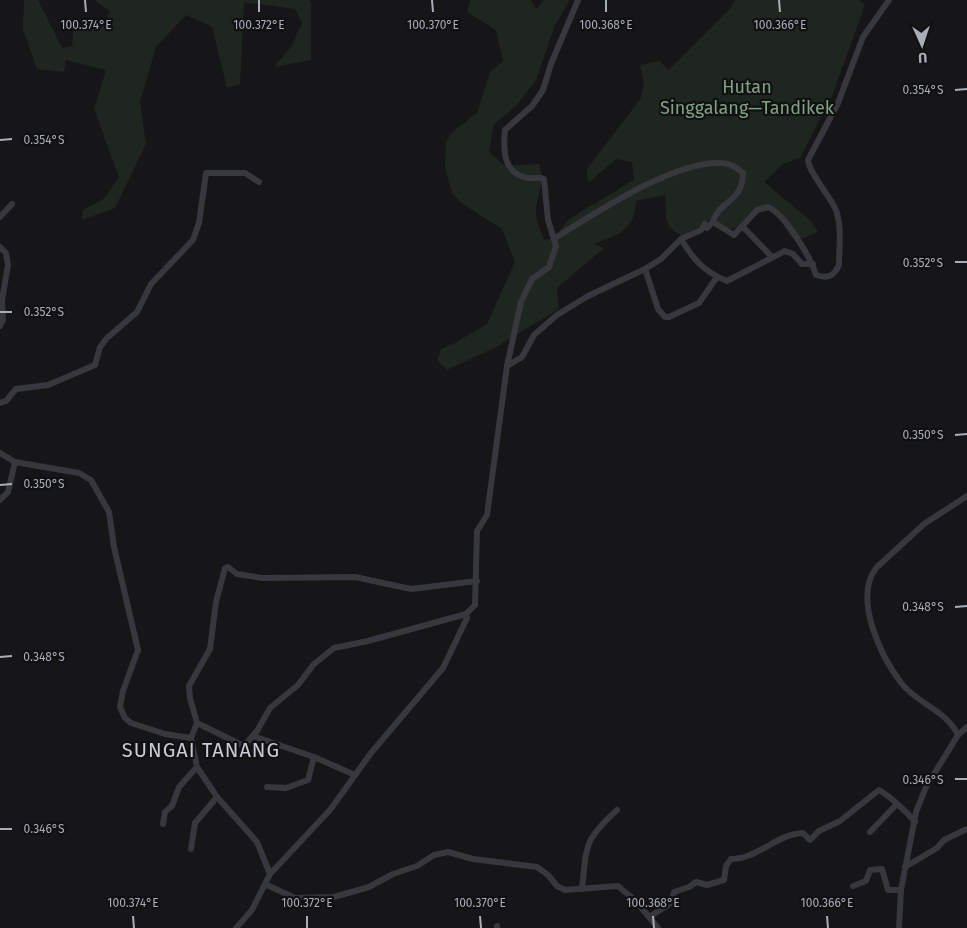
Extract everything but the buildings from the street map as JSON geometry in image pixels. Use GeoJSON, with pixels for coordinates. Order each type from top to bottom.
{"type":"FeatureCollection","features":[{"type":"Feature","properties":{"kind":"street"},"geometry":{"type":"LineString","coordinates":[[197,723],[244,746],[253,736],[270,708],[298,686],[314,664],[334,648],[368,641],[466,614],[475,605],[477,531],[487,515],[506,366],[521,302],[532,279],[549,267],[555,253],[555,238],[548,220],[544,179],[523,177],[514,170],[505,160],[503,147],[508,126],[532,106],[543,90],[551,64],[578,0]]}},
{"type":"Feature","properties":{"kind":"street"},"geometry":{"type":"LineString","coordinates":[[713,222],[734,235],[757,210],[768,207],[774,210],[812,264],[816,275],[824,278],[836,272],[838,265],[839,228],[836,210],[816,175],[810,170],[809,155],[838,103],[863,38],[889,0]]}},
{"type":"Feature","properties":{"kind":"street"},"geometry":{"type":"LineString","coordinates":[[506,366],[522,357],[534,335],[557,315],[588,296],[645,270],[661,259],[681,239],[701,230],[705,224],[707,228],[720,211],[738,195],[743,183],[743,172],[724,163],[690,167],[632,192],[555,238]]}},
{"type":"Feature","properties":{"kind":"street"},"geometry":{"type":"LineString","coordinates":[[0,402],[6,401],[16,389],[48,385],[95,365],[100,347],[107,338],[137,312],[151,284],[193,240],[199,223],[206,174],[245,173],[258,182]]}},
{"type":"Feature","properties":{"kind":"street"},"geometry":{"type":"LineString","coordinates":[[0,217],[12,204]]}},
{"type":"Feature","properties":{"kind":"street"},"geometry":{"type":"LineString","coordinates":[[743,227],[772,257]]}},
{"type":"Feature","properties":{"kind":"street"},"geometry":{"type":"LineString","coordinates":[[681,239],[693,260],[717,277],[727,281],[785,251],[790,252],[802,264],[812,264]]}},
{"type":"Feature","properties":{"kind":"street"},"geometry":{"type":"LineString","coordinates":[[0,247],[6,253],[8,265],[2,300],[4,308],[3,320],[0,326]]}},
{"type":"Feature","properties":{"kind":"street"},"geometry":{"type":"LineString","coordinates":[[645,270],[658,309],[666,317],[698,303],[717,277]]}},
{"type":"Feature","properties":{"kind":"street"},"geometry":{"type":"LineString","coordinates":[[0,453],[15,462],[79,473],[91,480],[109,512],[114,547],[138,650],[123,691],[120,707],[125,718],[131,723],[165,734],[191,738]]}},
{"type":"Feature","properties":{"kind":"street"},"geometry":{"type":"LineString","coordinates":[[0,500],[8,492],[15,462]]}},
{"type":"Feature","properties":{"kind":"street"},"geometry":{"type":"LineString","coordinates":[[958,734],[947,719],[903,684],[884,653],[875,632],[867,595],[870,576],[876,568],[924,524],[967,496]]}},
{"type":"Feature","properties":{"kind":"street"},"geometry":{"type":"LineString","coordinates":[[270,874],[257,842],[217,797],[197,767],[191,738],[197,723],[190,698],[189,686],[210,649],[216,602],[225,568],[228,567],[238,574],[262,578],[355,577],[411,589],[477,580]]}},
{"type":"Feature","properties":{"kind":"street"},"geometry":{"type":"LineString","coordinates":[[236,928],[252,910],[267,885],[270,874],[330,810],[371,753],[443,668],[467,618],[466,614]]}},
{"type":"Feature","properties":{"kind":"street"},"geometry":{"type":"LineString","coordinates":[[899,928],[901,890],[920,800],[958,734],[967,727]]}},
{"type":"Feature","properties":{"kind":"street"},"geometry":{"type":"LineString","coordinates":[[253,736],[314,757],[355,775]]}},
{"type":"Feature","properties":{"kind":"street"},"geometry":{"type":"LineString","coordinates":[[266,787],[286,788],[308,780],[314,757]]}},
{"type":"Feature","properties":{"kind":"street"},"geometry":{"type":"LineString","coordinates":[[163,824],[165,812],[173,805],[179,787],[197,767]]}},
{"type":"Feature","properties":{"kind":"street"},"geometry":{"type":"LineString","coordinates":[[649,917],[671,903],[674,892],[696,882],[707,885],[724,880],[726,866],[731,859],[746,858],[766,845],[792,834],[803,833],[810,840],[819,831],[840,821],[879,790],[896,805],[903,807],[915,822]]}},
{"type":"Feature","properties":{"kind":"street"},"geometry":{"type":"LineString","coordinates":[[191,849],[195,823],[217,797]]}},
{"type":"Feature","properties":{"kind":"street"},"geometry":{"type":"LineString","coordinates":[[870,832],[896,805]]}},
{"type":"Feature","properties":{"kind":"street"},"geometry":{"type":"LineString","coordinates":[[582,889],[590,839],[617,810]]}},
{"type":"Feature","properties":{"kind":"street"},"geometry":{"type":"LineString","coordinates":[[905,867],[937,848],[944,840],[967,829]]}},
{"type":"Feature","properties":{"kind":"street"},"geometry":{"type":"LineString","coordinates":[[267,885],[295,898],[334,897],[362,889],[393,874],[417,866],[434,855],[448,852],[472,859],[537,867],[560,889],[618,886],[636,901],[658,928]]}},
{"type":"Feature","properties":{"kind":"street"},"geometry":{"type":"LineString","coordinates":[[853,886],[866,881],[870,870],[882,869],[888,890],[901,890]]}},
{"type":"Feature","properties":{"kind":"green space"},"geometry":{"type":"Polygon","coordinates":[[[22,0],[38,0],[62,48],[72,46],[73,32],[89,23],[104,25],[110,11],[94,0],[309,0],[311,3],[311,60],[274,67],[291,47],[302,23],[295,9],[244,2],[240,84],[227,88],[212,27],[186,15],[156,47],[140,102],[146,144],[115,208],[82,220],[83,210],[105,198],[119,177],[94,109],[106,70],[66,60],[64,72],[37,69],[23,29],[24,1],[22,0]]]}},
{"type":"Feature","properties":{"kind":"green space","name":"Hutan Singgalang—Tandikek"},"geometry":{"type":"Polygon","coordinates":[[[470,0],[531,0],[536,9],[544,0],[570,0],[555,25],[536,80],[516,106],[494,124],[489,152],[504,165],[539,164],[542,177],[536,214],[544,240],[554,238],[569,219],[634,180],[632,162],[616,159],[588,183],[587,169],[641,98],[644,83],[640,65],[659,61],[669,70],[729,10],[735,0],[859,0],[865,5],[832,96],[800,158],[783,164],[764,182],[810,220],[818,232],[803,238],[791,238],[778,215],[763,207],[748,221],[733,229],[719,227],[709,220],[683,236],[668,224],[665,195],[636,201],[635,211],[629,225],[618,234],[594,244],[604,248],[557,288],[559,309],[494,348],[447,370],[437,360],[441,349],[487,324],[515,262],[502,229],[464,205],[452,193],[445,167],[446,143],[451,133],[477,113],[490,72],[503,61],[496,30],[467,12],[470,0]]]}},
{"type":"Feature","properties":{"kind":"district","name":"SUNGAI TANANG"},"geometry":{"type":"Point","coordinates":[201,750]}}]}
